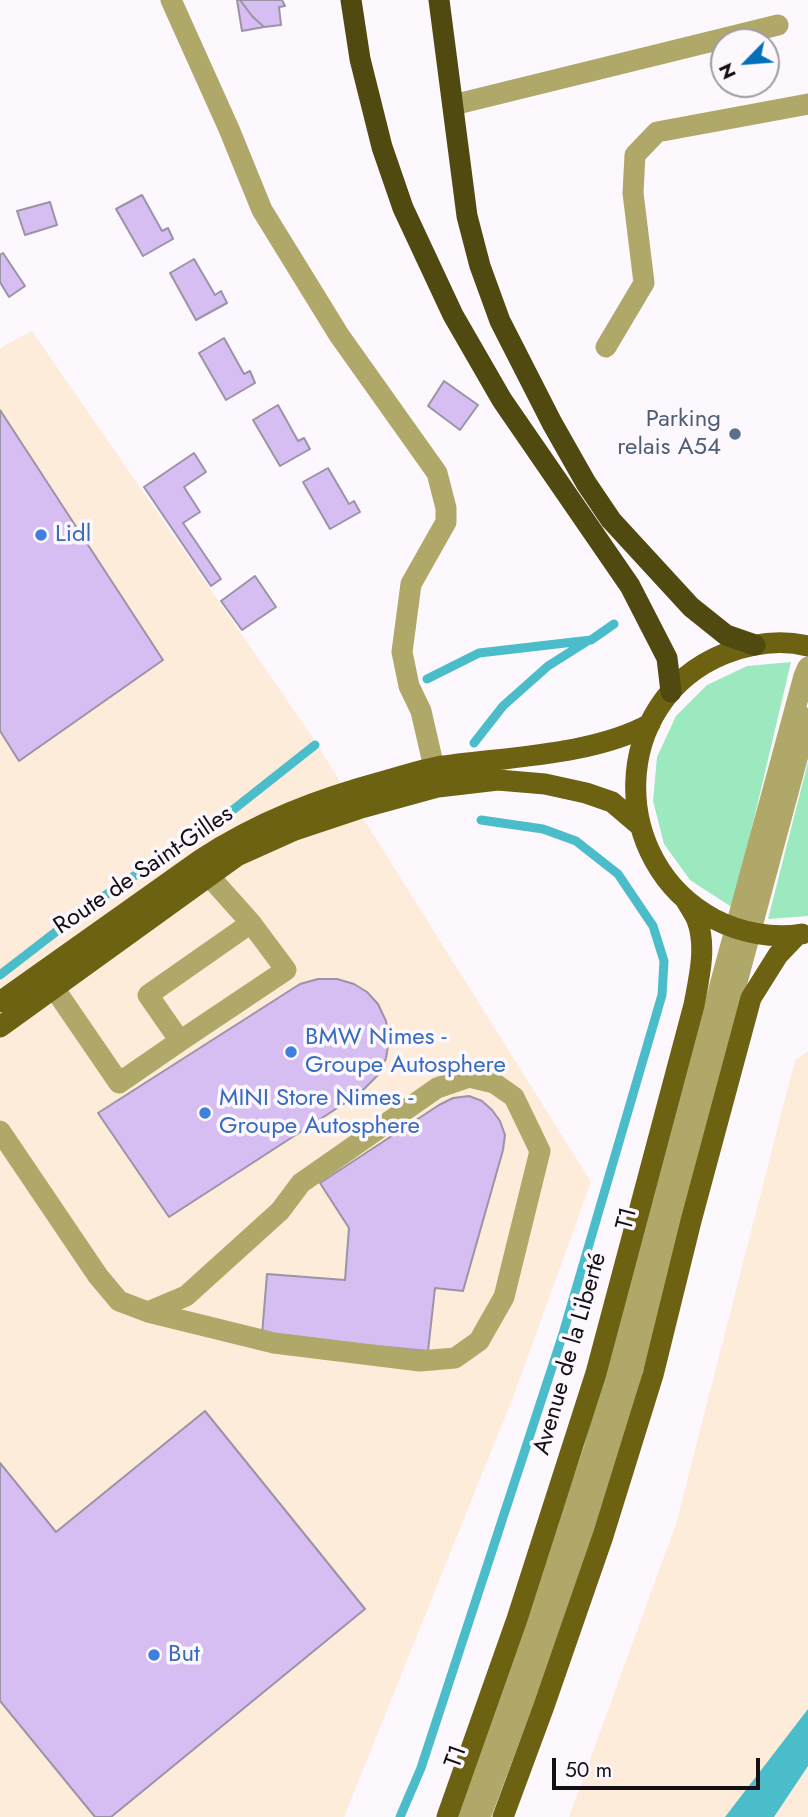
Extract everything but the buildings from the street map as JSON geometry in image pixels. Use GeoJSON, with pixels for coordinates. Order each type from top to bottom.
{"type":"FeatureCollection","features":[{"type":"Feature","properties":{"kind":"highway"},"geometry":{"type":"LineString","coordinates":[[351,0],[360,58],[382,147],[403,208],[453,315],[502,400],[630,586],[667,658],[671,692]]}},
{"type":"Feature","properties":{"kind":"highway"},"geometry":{"type":"LineString","coordinates":[[439,0],[467,216],[480,266],[499,321],[586,484],[611,520],[708,622],[726,635],[755,645]]}},
{"type":"Feature","properties":{"kind":"main road"},"geometry":{"type":"LineString","coordinates":[[802,934],[773,936],[743,930],[709,916],[685,900],[672,887],[652,858],[639,825],[635,779],[639,756],[650,724],[671,692],[701,667],[736,650],[755,645],[779,643],[808,646]]}},
{"type":"Feature","properties":{"kind":"main road","name":"Route de Saint-Gilles"},"geometry":{"type":"LineString","coordinates":[[0,1002],[228,842],[281,815],[338,793],[436,777],[587,746],[634,733],[650,724]]}},
{"type":"Feature","properties":{"kind":"main road","name":"Route de Saint-Gilles"},"geometry":{"type":"LineString","coordinates":[[0,1027],[237,856],[295,830],[358,809],[436,777],[545,784],[586,793],[612,802],[639,825]]}},
{"type":"Feature","properties":{"kind":"main road","name":"Avenue de la Liberté"},"geometry":{"type":"LineString","coordinates":[[447,1817],[517,1619],[596,1373],[694,1005],[702,958],[701,939],[697,920],[685,900]]}},
{"type":"Feature","properties":{"kind":"main road"},"geometry":{"type":"LineString","coordinates":[[503,1817],[598,1549],[653,1375],[751,998],[778,955],[802,934]]}},
{"type":"Feature","properties":{"kind":"street"},"geometry":{"type":"LineString","coordinates":[[171,0],[262,210],[339,335],[437,473],[446,508],[446,522],[411,584],[402,652],[409,686],[421,711],[436,777]]}},
{"type":"Feature","properties":{"kind":"street"},"geometry":{"type":"LineString","coordinates":[[453,105],[778,25]]}},
{"type":"Feature","properties":{"kind":"street"},"geometry":{"type":"LineString","coordinates":[[606,347],[644,283],[633,193],[635,155],[657,132],[808,104]]}},
{"type":"Feature","properties":{"kind":"street","name":"T1"},"geometry":{"type":"LineString","coordinates":[[480,1817],[553,1623],[610,1454],[808,667]]}},
{"type":"Feature","properties":{"kind":"street","name":"T1"},"geometry":{"type":"LineString","coordinates":[[462,1817],[537,1617],[594,1449],[743,930],[808,718]]}},
{"type":"Feature","properties":{"kind":"street"},"geometry":{"type":"LineString","coordinates":[[54,988],[119,1083],[286,970],[251,923],[209,876]]}},
{"type":"Feature","properties":{"kind":"street"},"geometry":{"type":"LineString","coordinates":[[180,1041],[148,995],[251,923]]}},
{"type":"Feature","properties":{"kind":"street"},"geometry":{"type":"LineString","coordinates":[[0,1131],[98,1276],[120,1301],[148,1312],[274,1343],[420,1361],[455,1358],[478,1341],[505,1297],[540,1152],[514,1097],[494,1083],[469,1077],[437,1088],[301,1183],[280,1211],[186,1296],[148,1312]]}},
{"type":"Feature","properties":{"kind":"shaded area"},"geometry":{"type":"Polygon","coordinates":[[[32,331],[311,735],[591,1182],[515,1392],[344,1817],[0,1817],[0,348],[32,331]]]}},
{"type":"Feature","properties":{"kind":"shaded area"},"geometry":{"type":"Polygon","coordinates":[[[808,1051],[808,1817],[569,1817],[676,1524],[795,1060],[808,1051]]]}},
{"type":"Feature","properties":{"kind":"green space"},"geometry":{"type":"Polygon","coordinates":[[[791,662],[733,908],[690,880],[664,844],[653,801],[657,757],[676,716],[707,685],[747,666],[791,662]]]}},
{"type":"Feature","properties":{"kind":"green space"},"geometry":{"type":"Polygon","coordinates":[[[808,762],[808,916],[768,919],[808,762]]]}},
{"type":"Feature","properties":{"kind":"water"},"geometry":{"type":"Polygon","coordinates":[[[808,1709],[808,1766],[774,1817],[725,1817],[808,1709]]]}},
{"type":"Feature","properties":{"kind":"waterway"},"geometry":{"type":"LineString","coordinates":[[427,679],[479,653],[591,640],[614,624]]}},
{"type":"Feature","properties":{"kind":"waterway"},"geometry":{"type":"LineString","coordinates":[[474,743],[503,706],[548,666],[586,642]]}},
{"type":"Feature","properties":{"kind":"waterway"},"geometry":{"type":"LineString","coordinates":[[0,975],[92,904],[229,813],[315,745]]}},
{"type":"Feature","properties":{"kind":"waterway"},"geometry":{"type":"LineString","coordinates":[[400,1817],[421,1768],[562,1337],[662,995],[664,961],[653,926],[618,874],[576,841],[543,829],[481,820]]}},
{"type":"Feature","properties":{"kind":"place","name":"Parking relais A54"},"geometry":{"type":"Point","coordinates":[735,434]}},
{"type":"Feature","properties":{"kind":"place","name":"Lidl"},"geometry":{"type":"Point","coordinates":[41,535]}},
{"type":"Feature","properties":{"kind":"place","name":"BMW Nimes - Groupe Autosphere"},"geometry":{"type":"Point","coordinates":[291,1052]}},
{"type":"Feature","properties":{"kind":"place","name":"MINI Store Nimes - Groupe Autosphere"},"geometry":{"type":"Point","coordinates":[205,1113]}},
{"type":"Feature","properties":{"kind":"place","name":"But"},"geometry":{"type":"Point","coordinates":[154,1655]}}]}
